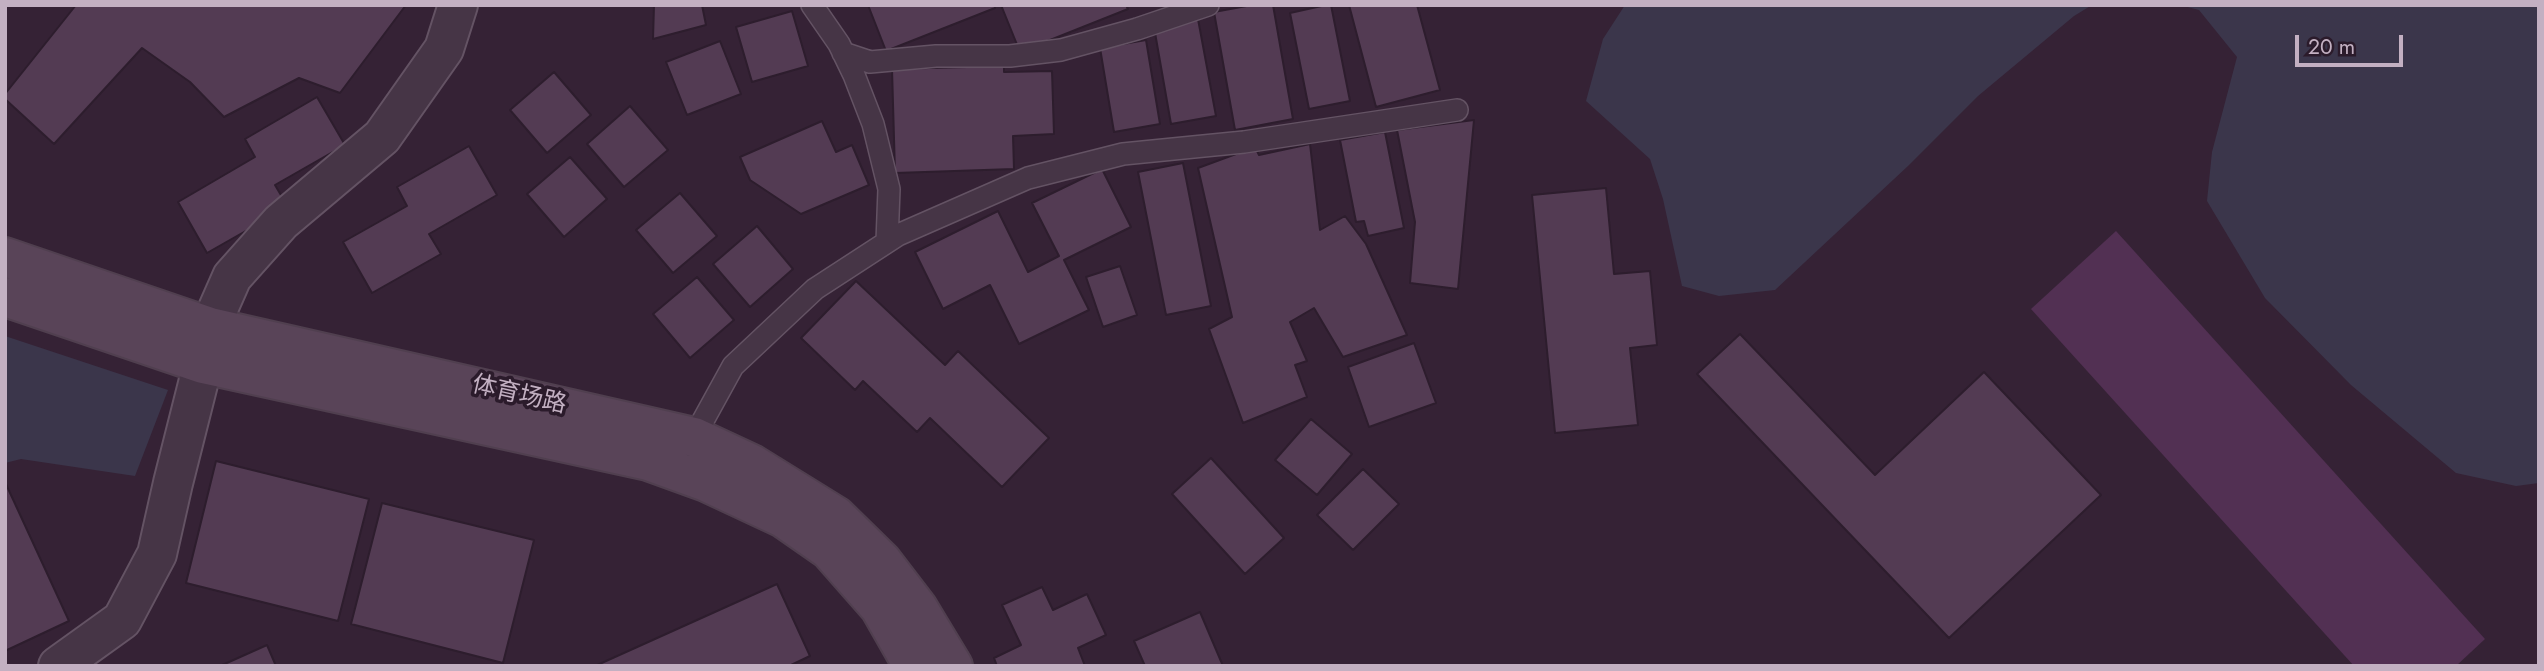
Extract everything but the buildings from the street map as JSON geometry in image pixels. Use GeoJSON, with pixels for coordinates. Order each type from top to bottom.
{"type":"FeatureCollection","features":[{"type":"Feature","properties":{"kind":"main road","name":"体育场路"},"geometry":{"type":"LineString","coordinates":[[5,257],[206,345],[694,437],[752,464],[836,516],[882,561],[918,608],[953,666]]}},
{"type":"Feature","properties":{"kind":"main road","name":"体育场路"},"geometry":{"type":"LineString","coordinates":[[5,297],[206,345],[648,461],[706,482],[783,518],[829,550],[880,608],[913,666]]}},
{"type":"Feature","properties":{"kind":"street"},"geometry":{"type":"LineString","coordinates":[[58,666],[122,620],[157,554],[206,345],[232,276],[281,222],[382,137],[444,49],[458,5]]}},
{"type":"Feature","properties":{"kind":"lane"},"geometry":{"type":"LineString","coordinates":[[812,5],[843,53],[873,124],[889,189],[887,242]]}},
{"type":"Feature","properties":{"kind":"lane"},"geometry":{"type":"LineString","coordinates":[[843,53],[870,62],[936,57],[1010,56],[1061,50],[1137,29],[1208,5]]}},
{"type":"Feature","properties":{"kind":"lane"},"geometry":{"type":"LineString","coordinates":[[694,437],[733,366],[814,289],[887,242],[1028,177],[1123,154],[1244,142],[1457,110]]}},
{"type":"Feature","properties":{"kind":"shaded area"},"geometry":{"type":"Polygon","coordinates":[[[1625,5],[2092,5],[2074,16],[1978,96],[1908,166],[1775,290],[1719,296],[1682,286],[1663,199],[1650,159],[1586,101],[1603,39],[1625,5]]]}},
{"type":"Feature","properties":{"kind":"shaded area"},"geometry":{"type":"Polygon","coordinates":[[[2180,5],[2539,5],[2539,483],[2516,486],[2456,473],[2351,385],[2265,298],[2207,201],[2212,152],[2237,57],[2199,10],[2180,5]]]}},
{"type":"Feature","properties":{"kind":"shaded area"},"geometry":{"type":"Polygon","coordinates":[[[2116,231],[2485,639],[2456,666],[2354,666],[2031,309],[2116,231]]]}},
{"type":"Feature","properties":{"kind":"shaded area"},"geometry":{"type":"Polygon","coordinates":[[[5,336],[168,390],[135,476],[21,459],[5,463],[5,336]]]}}]}
